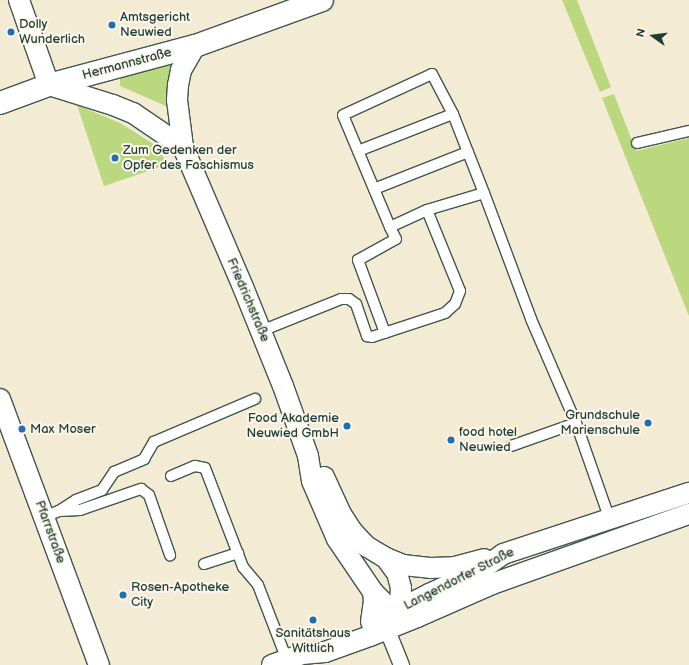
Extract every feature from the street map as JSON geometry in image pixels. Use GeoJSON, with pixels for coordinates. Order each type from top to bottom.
{"type":"FeatureCollection","features":[{"type":"Feature","properties":{"kind":"street"},"geometry":{"type":"LineString","coordinates":[[19,0],[49,85],[113,105],[133,113],[183,147]]}},
{"type":"Feature","properties":{"kind":"street","name":"Hermannstraße"},"geometry":{"type":"LineString","coordinates":[[0,103],[49,85],[195,46],[322,0]]}},
{"type":"Feature","properties":{"kind":"street","name":"Friedrichstraße"},"geometry":{"type":"LineString","coordinates":[[195,46],[181,70],[178,85],[177,100],[183,147],[261,331],[308,456],[312,482],[343,550],[373,592],[384,604],[396,612],[417,617]]}},
{"type":"Feature","properties":{"kind":"street","name":"Pfarrstraße"},"geometry":{"type":"LineString","coordinates":[[0,399],[51,514],[99,665]]}},
{"type":"Feature","properties":{"kind":"street","name":"Friedrichstraße"},"geometry":{"type":"LineString","coordinates":[[308,456],[322,474],[341,514],[352,531],[366,546],[386,558],[410,566],[440,568],[466,564],[503,554]]}},
{"type":"Feature","properties":{"kind":"street","name":"Langendorfer Straße"},"geometry":{"type":"LineString","coordinates":[[396,612],[429,594],[479,571],[503,554],[689,493]]}},
{"type":"Feature","properties":{"kind":"street","name":"Langendorfer Straße"},"geometry":{"type":"LineString","coordinates":[[287,660],[325,652],[379,626],[417,617],[492,584],[689,514]]}},
{"type":"Feature","properties":{"kind":"street","name":"Friedrichstraße"},"geometry":{"type":"LineString","coordinates":[[379,626],[396,612],[401,595],[399,579],[394,567],[386,558]]}},
{"type":"Feature","properties":{"kind":"street"},"geometry":{"type":"LineString","coordinates":[[373,592],[374,609],[379,626],[402,665]]}},
{"type":"Feature","properties":{"kind":"lane"},"geometry":{"type":"LineString","coordinates":[[385,333],[358,260],[396,239],[343,115],[432,74],[453,114],[532,319],[576,423],[610,520]]}},
{"type":"Feature","properties":{"kind":"lane"},"geometry":{"type":"LineString","coordinates":[[358,151],[453,114]]}},
{"type":"Feature","properties":{"kind":"lane"},"geometry":{"type":"LineString","coordinates":[[637,143],[689,131]]}},
{"type":"Feature","properties":{"kind":"lane"},"geometry":{"type":"LineString","coordinates":[[374,189],[468,152]]}},
{"type":"Feature","properties":{"kind":"lane"},"geometry":{"type":"LineString","coordinates":[[390,227],[427,210],[484,193]]}},
{"type":"Feature","properties":{"kind":"lane"},"geometry":{"type":"LineString","coordinates":[[261,331],[342,299],[349,299],[356,304],[366,336],[372,338],[446,313],[455,304],[460,291],[427,210]]}},
{"type":"Feature","properties":{"kind":"lane"},"geometry":{"type":"LineString","coordinates":[[51,514],[68,504],[102,490],[114,472],[144,459],[154,442],[255,399]]}},
{"type":"Feature","properties":{"kind":"lane"},"geometry":{"type":"LineString","coordinates":[[511,446],[576,423]]}},
{"type":"Feature","properties":{"kind":"lane"},"geometry":{"type":"LineString","coordinates":[[171,476],[195,466],[205,468],[243,567],[258,585],[287,660]]}},
{"type":"Feature","properties":{"kind":"lane"},"geometry":{"type":"LineString","coordinates":[[51,514],[80,510],[141,489],[149,495],[170,555]]}},
{"type":"Feature","properties":{"kind":"lane"},"geometry":{"type":"LineString","coordinates":[[204,564],[238,553]]}},
{"type":"Feature","properties":{"kind":"green space"},"geometry":{"type":"Polygon","coordinates":[[[562,0],[577,0],[611,87],[600,92],[562,0]]]}},
{"type":"Feature","properties":{"kind":"green space"},"geometry":{"type":"Polygon","coordinates":[[[174,58],[166,106],[120,86],[120,76],[174,58]]]}},
{"type":"Feature","properties":{"kind":"green space"},"geometry":{"type":"Polygon","coordinates":[[[614,94],[636,151],[689,138],[689,316],[602,98],[614,94]]]}},
{"type":"Feature","properties":{"kind":"green space"},"geometry":{"type":"Polygon","coordinates":[[[77,105],[120,123],[152,143],[169,164],[104,186],[77,105]]]}},
{"type":"Feature","properties":{"kind":"place","name":"Amtsgericht Neuwied"},"geometry":{"type":"Point","coordinates":[112,25]}},
{"type":"Feature","properties":{"kind":"place","name":"Dolly Wunderlich"},"geometry":{"type":"Point","coordinates":[11,32]}},
{"type":"Feature","properties":{"kind":"place","name":"Zum Gedenken der Opfer des Faschismus"},"geometry":{"type":"Point","coordinates":[115,158]}},
{"type":"Feature","properties":{"kind":"place","name":"Grundschule Marienschule"},"geometry":{"type":"Point","coordinates":[648,423]}},
{"type":"Feature","properties":{"kind":"place","name":"Food Akademie Neuwied GmbH"},"geometry":{"type":"Point","coordinates":[347,426]}},
{"type":"Feature","properties":{"kind":"place","name":"Max Moser"},"geometry":{"type":"Point","coordinates":[22,429]}},
{"type":"Feature","properties":{"kind":"place","name":"food hotel Neuwied"},"geometry":{"type":"Point","coordinates":[451,440]}},
{"type":"Feature","properties":{"kind":"place","name":"Rosen-Apotheke City"},"geometry":{"type":"Point","coordinates":[123,595]}},
{"type":"Feature","properties":{"kind":"place","name":"Sanitätshaus Wittlich"},"geometry":{"type":"Point","coordinates":[313,620]}}]}
